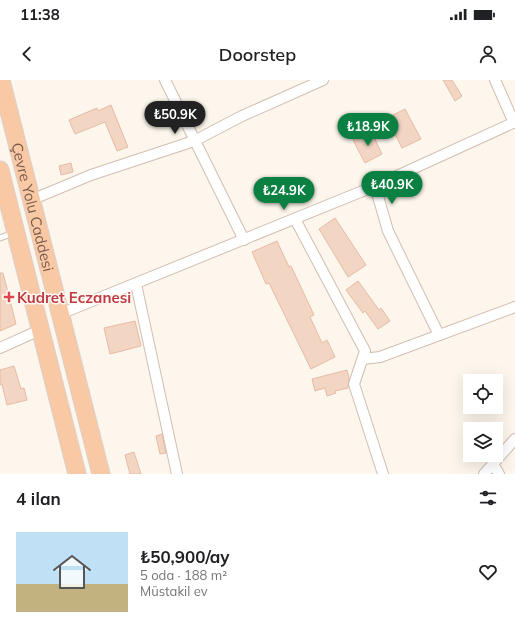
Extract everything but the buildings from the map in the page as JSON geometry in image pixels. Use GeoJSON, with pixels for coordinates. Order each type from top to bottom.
{"type":"FeatureCollection","features":[{"type":"Feature","properties":{"kind":"highway","name":"Çevre Yolu Caddesi"},"geometry":{"type":"LineString","coordinates":[[1,80],[100,474]]}},
{"type":"Feature","properties":{"kind":"highway","name":"Çevre Yolu Caddesi"},"geometry":{"type":"LineString","coordinates":[[0,170],[8,235],[40,330],[77,474]]}},
{"type":"Feature","properties":{"kind":"street"},"geometry":{"type":"LineString","coordinates":[[165,80],[244,240]]}},
{"type":"Feature","properties":{"kind":"street"},"geometry":{"type":"LineString","coordinates":[[31,200],[90,175],[194,141],[242,116],[323,80]]}},
{"type":"Feature","properties":{"kind":"street"},"geometry":{"type":"LineString","coordinates":[[60,314],[375,186],[514,123],[495,80]]}},
{"type":"Feature","properties":{"kind":"street"},"geometry":{"type":"LineString","coordinates":[[375,186],[388,231],[438,335]]}},
{"type":"Feature","properties":{"kind":"street"},"geometry":{"type":"LineString","coordinates":[[295,219],[365,351],[354,384],[383,474]]}},
{"type":"Feature","properties":{"kind":"street"},"geometry":{"type":"LineString","coordinates":[[136,284],[177,474]]}},
{"type":"Feature","properties":{"kind":"street"},"geometry":{"type":"LineString","coordinates":[[363,359],[380,357],[515,308]]}},
{"type":"Feature","properties":{"kind":"street"},"geometry":{"type":"LineString","coordinates":[[0,348],[40,330]]}},
{"type":"Feature","properties":{"kind":"street"},"geometry":{"type":"LineString","coordinates":[[484,474],[515,439]]}},
{"type":"Feature","properties":{"kind":"street"},"geometry":{"type":"LineString","coordinates":[[493,464],[499,474]]}},
{"type":"Feature","properties":{"kind":"place","name":"Kudret Eczanesi"},"geometry":{"type":"Point","coordinates":[9,297]}}]}
